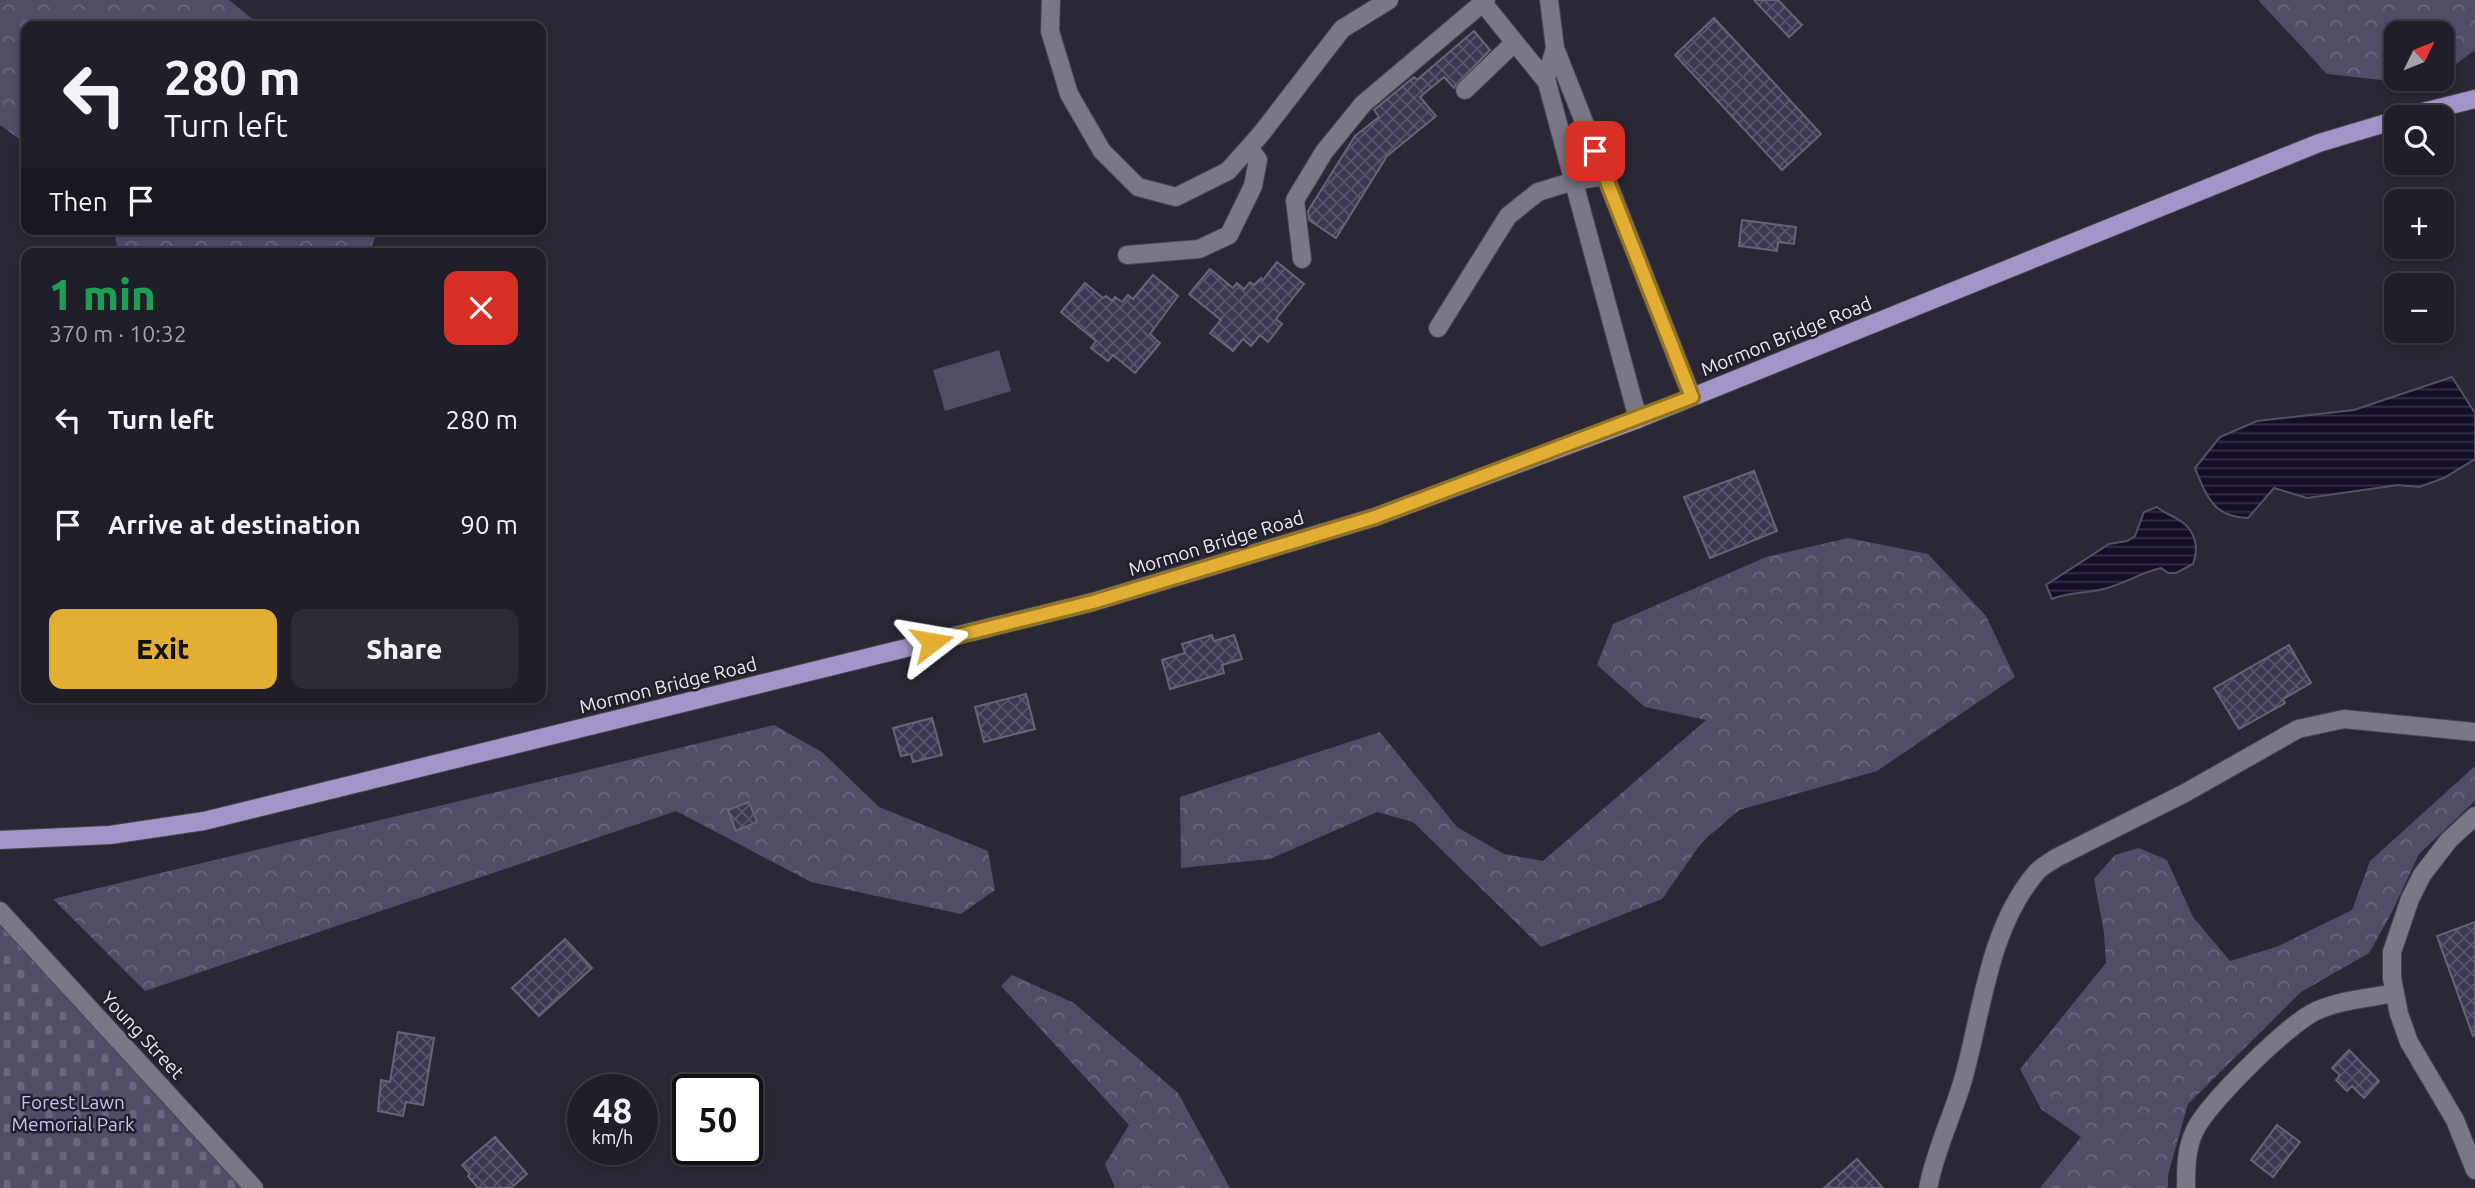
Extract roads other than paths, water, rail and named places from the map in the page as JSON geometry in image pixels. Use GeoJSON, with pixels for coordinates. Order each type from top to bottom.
{"type":"FeatureCollection","features":[{"type":"Feature","properties":{"kind":"main road"},"geometry":{"type":"LineString","coordinates":[[2451,105],[2475,99]]}},
{"type":"Feature","properties":{"kind":"main road","name":"Mormon Bridge Road"},"geometry":{"type":"LineString","coordinates":[[0,840],[110,835],[204,821],[1093,602],[1375,517],[1637,419],[2319,143],[2384,124]]}},
{"type":"Feature","properties":{"kind":"street"},"geometry":{"type":"LineString","coordinates":[[1051,0],[1050,31],[1069,94],[1102,150],[1138,187],[1176,197],[1228,171],[1342,29],[1389,0]]}},
{"type":"Feature","properties":{"kind":"street"},"geometry":{"type":"LineString","coordinates":[[1549,0],[1555,48],[1692,397]]}},
{"type":"Feature","properties":{"kind":"street"},"geometry":{"type":"LineString","coordinates":[[1302,259],[1295,200],[1324,152],[1363,104],[1485,1],[1547,82],[1637,419]]}},
{"type":"Feature","properties":{"kind":"street"},"geometry":{"type":"LineString","coordinates":[[1465,90],[1515,42]]}},
{"type":"Feature","properties":{"kind":"street"},"geometry":{"type":"LineString","coordinates":[[1547,82],[1555,48]]}},
{"type":"Feature","properties":{"kind":"street"},"geometry":{"type":"LineString","coordinates":[[1127,255],[1199,249],[1229,236],[1254,186],[1258,160],[1249,148]]}},
{"type":"Feature","properties":{"kind":"street"},"geometry":{"type":"LineString","coordinates":[[1438,328],[1508,216],[1538,192],[1574,181],[1605,176]]}},
{"type":"Feature","properties":{"kind":"street"},"geometry":{"type":"LineString","coordinates":[[1928,1188],[1962,1081],[1992,959],[2018,898],[2036,872],[2056,858],[2185,793],[2298,729],[2344,719],[2475,732]]}},
{"type":"Feature","properties":{"kind":"street"},"geometry":{"type":"LineString","coordinates":[[2475,816],[2435,855],[2410,899],[2392,952],[2399,1014],[2410,1042],[2455,1121],[2475,1171]]}},
{"type":"Feature","properties":{"kind":"street","name":"Young Street"},"geometry":{"type":"LineString","coordinates":[[0,911],[254,1188]]}},
{"type":"Feature","properties":{"kind":"street"},"geometry":{"type":"LineString","coordinates":[[2186,1188],[2190,1143],[2207,1111],[2291,1026],[2317,1011],[2339,1003],[2395,993]]}},
{"type":"Feature","properties":{"kind":"park label","name":"Forest Lawn Memorial Park"},"geometry":{"type":"Point","coordinates":[73,1113]}}]}
